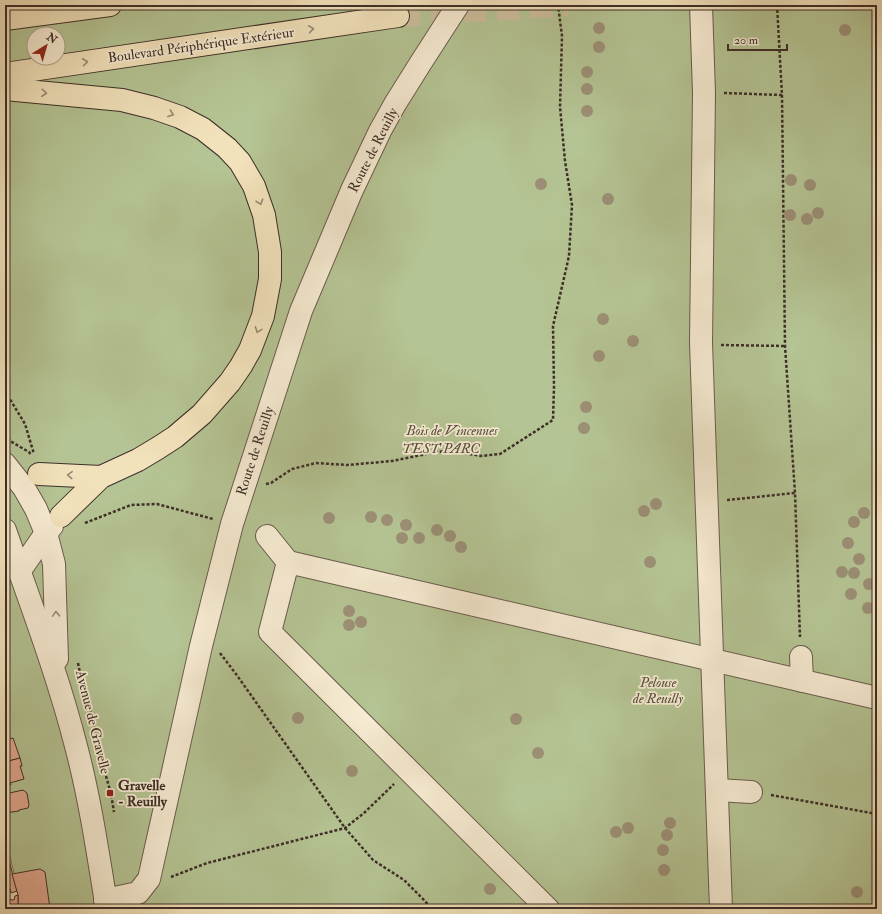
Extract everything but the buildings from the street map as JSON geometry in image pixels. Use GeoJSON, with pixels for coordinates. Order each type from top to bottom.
{"type":"FeatureCollection","features":[{"type":"Feature","properties":{"kind":"highway"},"geometry":{"type":"LineString","coordinates":[[5,19],[42,5]]}},
{"type":"Feature","properties":{"kind":"highway"},"geometry":{"type":"LineString","coordinates":[[5,19],[110,5]]}},
{"type":"Feature","properties":{"kind":"highway","name":"Boulevard Périphérique Extérieur"},"geometry":{"type":"LineString","coordinates":[[5,74],[398,16]]}},
{"type":"Feature","properties":{"kind":"highway"},"geometry":{"type":"LineString","coordinates":[[5,89],[122,100],[154,108],[186,120],[203,129],[227,148],[240,162],[254,186],[264,215],[270,252],[270,279],[263,316],[256,336],[241,366],[230,382],[202,414],[183,430],[138,460],[101,477],[61,516]]}},
{"type":"Feature","properties":{"kind":"highway"},"geometry":{"type":"LineString","coordinates":[[37,464],[101,477]]}},
{"type":"Feature","properties":{"kind":"street","name":"Route de Reuilly"},"geometry":{"type":"LineString","coordinates":[[106,904],[138,893],[149,879],[201,646],[232,524],[301,312],[352,190],[380,131],[395,104],[458,5]]}},
{"type":"Feature","properties":{"kind":"street"},"geometry":{"type":"LineString","coordinates":[[701,5],[704,93],[701,343],[721,909]]}},
{"type":"Feature","properties":{"kind":"street"},"geometry":{"type":"LineString","coordinates":[[9,468],[37,464]]}},
{"type":"Feature","properties":{"kind":"street","name":"Avenue de Gravelle"},"geometry":{"type":"LineString","coordinates":[[9,468],[24,488],[36,509],[46,533],[54,564],[57,680]]}},
{"type":"Feature","properties":{"kind":"street"},"geometry":{"type":"LineString","coordinates":[[19,572],[46,533],[61,516]]}},
{"type":"Feature","properties":{"kind":"street","name":"Avenue de Gravelle"},"geometry":{"type":"LineString","coordinates":[[5,530],[57,680],[76,746],[87,795],[106,904]]}},
{"type":"Feature","properties":{"kind":"street"},"geometry":{"type":"LineString","coordinates":[[267,536],[288,562],[877,698]]}},
{"type":"Feature","properties":{"kind":"street"},"geometry":{"type":"LineString","coordinates":[[288,562],[270,632],[548,909]]}},
{"type":"Feature","properties":{"kind":"street"},"geometry":{"type":"LineString","coordinates":[[801,657],[802,681]]}},
{"type":"Feature","properties":{"kind":"street"},"geometry":{"type":"LineString","coordinates":[[717,790],[751,792]]}},
{"type":"Feature","properties":{"kind":"path"},"geometry":{"type":"LineString","coordinates":[[244,487],[271,483],[292,469],[316,462],[346,464],[392,461],[453,450],[481,456],[500,454],[553,420],[553,326],[569,256],[572,205],[565,161],[560,107],[562,36],[558,5]]}},
{"type":"Feature","properties":{"kind":"path"},"geometry":{"type":"LineString","coordinates":[[777,5],[782,95],[785,346],[794,493],[801,657]]}},
{"type":"Feature","properties":{"kind":"path"},"geometry":{"type":"LineString","coordinates":[[725,94],[782,95]]}},
{"type":"Feature","properties":{"kind":"path"},"geometry":{"type":"LineString","coordinates":[[730,345],[785,346]]}},
{"type":"Feature","properties":{"kind":"path"},"geometry":{"type":"LineString","coordinates":[[5,391],[25,424],[37,464]]}},
{"type":"Feature","properties":{"kind":"path"},"geometry":{"type":"LineString","coordinates":[[5,434],[10,441],[29,452]]}},
{"type":"Feature","properties":{"kind":"path"},"geometry":{"type":"LineString","coordinates":[[741,498],[794,493]]}},
{"type":"Feature","properties":{"kind":"path"},"geometry":{"type":"LineString","coordinates":[[83,523],[131,505],[157,504],[232,524]]}},
{"type":"Feature","properties":{"kind":"path"},"geometry":{"type":"LineString","coordinates":[[201,646],[217,647],[345,828],[373,860],[404,880],[432,909]]}},
{"type":"Feature","properties":{"kind":"path","name":"Avenue de Gravelle"},"geometry":{"type":"LineString","coordinates":[[77,659],[98,740]]}},
{"type":"Feature","properties":{"kind":"path"},"geometry":{"type":"LineString","coordinates":[[149,879],[164,879],[207,863],[345,828],[376,802],[408,770]]}},
{"type":"Feature","properties":{"kind":"path","name":"Avenue de Gravelle"},"geometry":{"type":"LineString","coordinates":[[105,771],[111,794],[114,818]]}},
{"type":"Feature","properties":{"kind":"path"},"geometry":{"type":"LineString","coordinates":[[751,792],[877,814]]}},
{"type":"Feature","properties":{"kind":"green space","name":"Bois de Vincennes"},"geometry":{"type":"Polygon","coordinates":[[[5,5],[877,5],[877,909],[23,909],[5,837],[5,5]]]}},
{"type":"Feature","properties":{"kind":"tunnel"},"geometry":{"type":"LineString","coordinates":[[398,16],[568,5]]}},
{"type":"Feature","properties":{"kind":"place","name":"Gravelle - Reuilly"},"geometry":{"type":"Point","coordinates":[110,793]}},
{"type":"Feature","properties":{"kind":"park label","name":"TEST PARC"},"geometry":{"type":"Point","coordinates":[441,448]}},
{"type":"Feature","properties":{"kind":"park label","name":"Pelouse de Reuilly"},"geometry":{"type":"Point","coordinates":[658,690]}}]}
